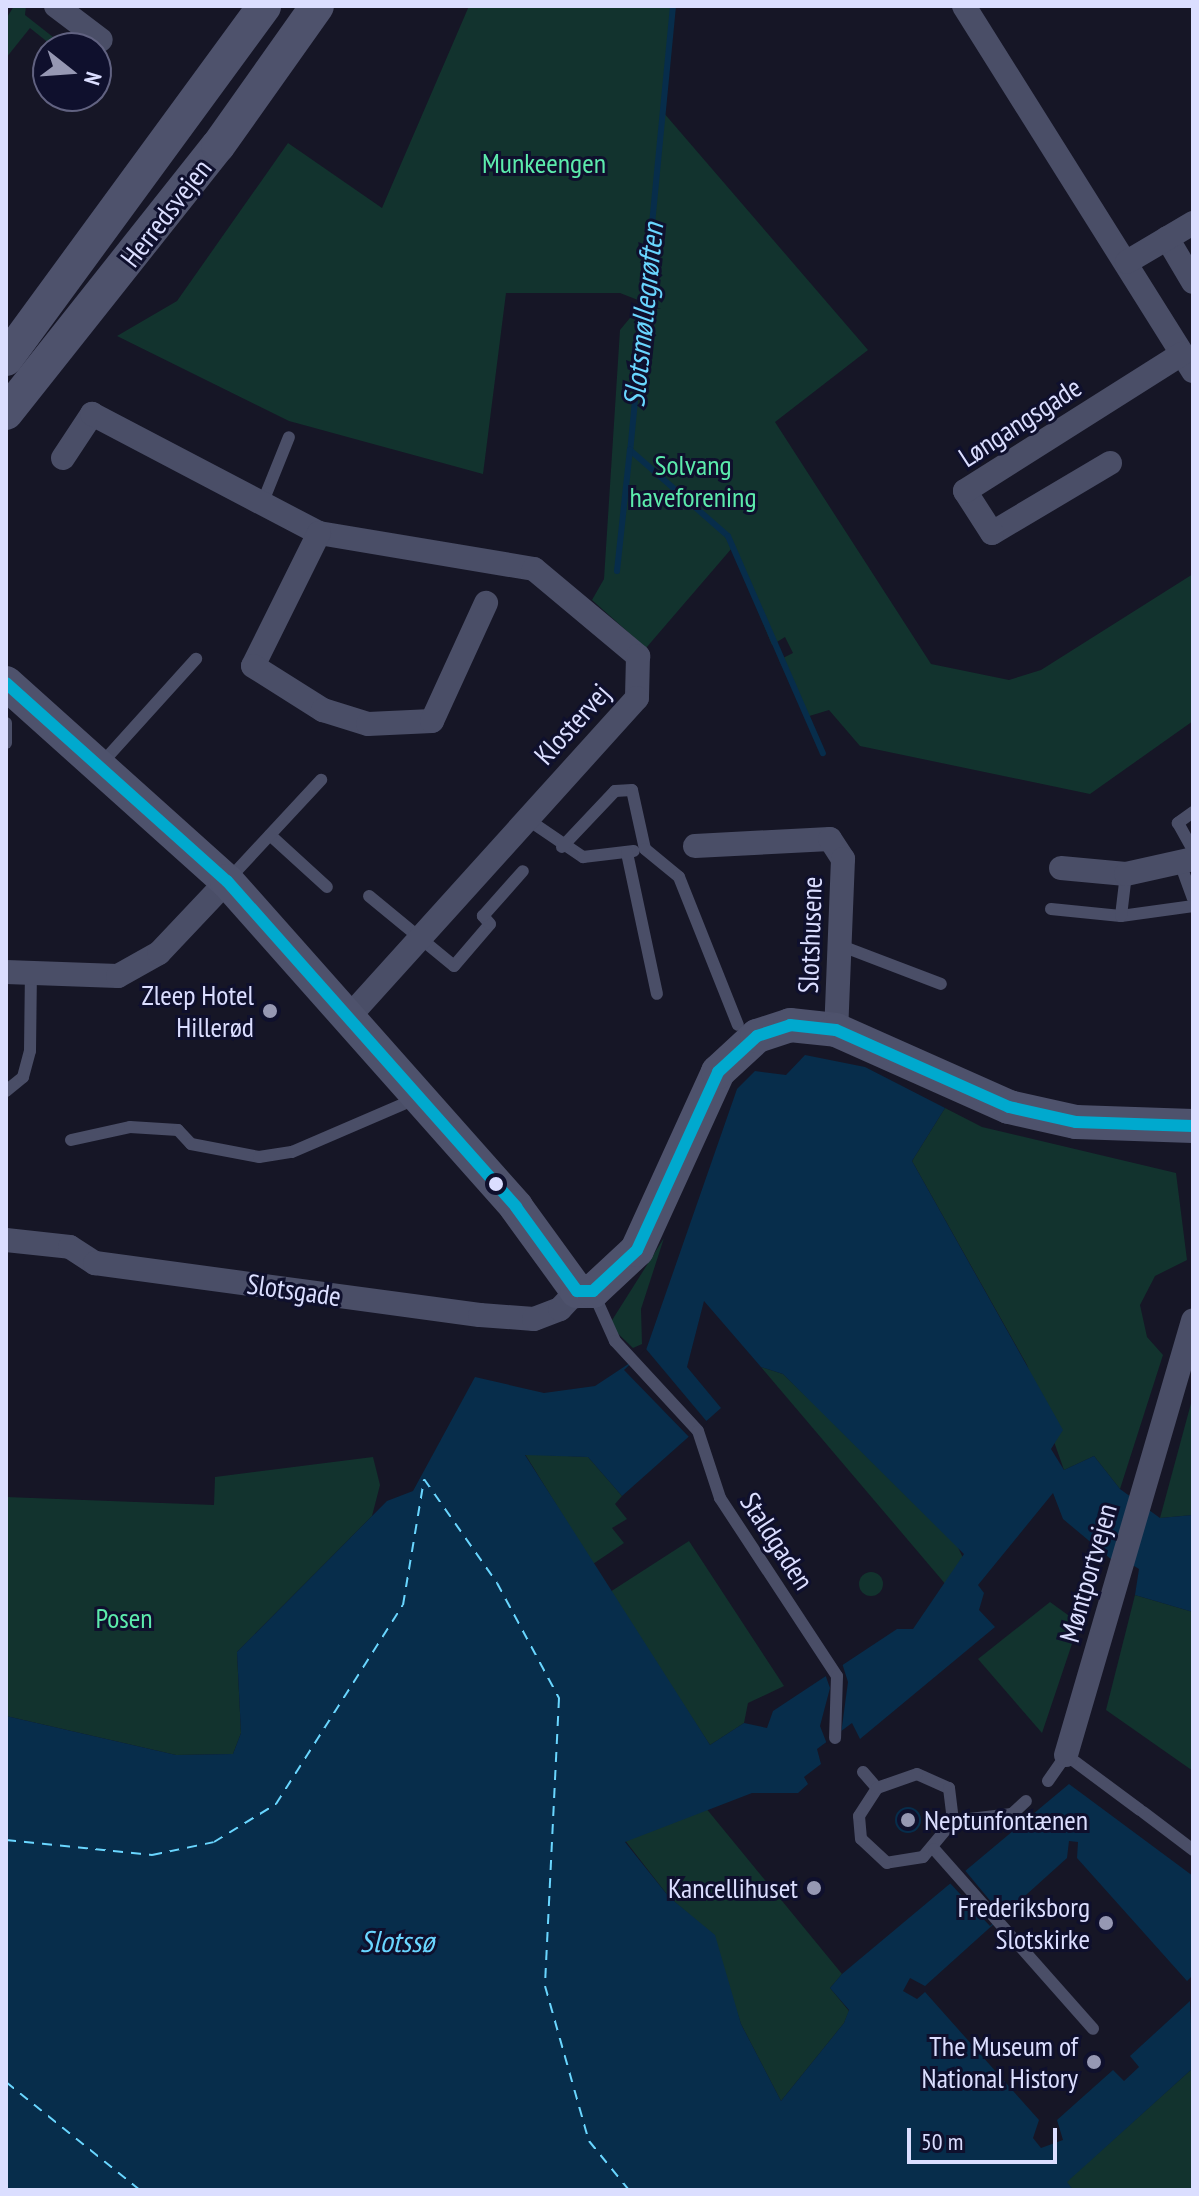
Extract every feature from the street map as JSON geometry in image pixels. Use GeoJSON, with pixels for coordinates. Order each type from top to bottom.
{"type":"FeatureCollection","features":[{"type":"Feature","properties":{"kind":"street"},"geometry":{"type":"LineString","coordinates":[[56,6],[90,32]]}},
{"type":"Feature","properties":{"kind":"street","name":"Herredsvejen"},"geometry":{"type":"LineString","coordinates":[[6,359],[264,6]]}},
{"type":"Feature","properties":{"kind":"street","name":"Herredsvejen"},"geometry":{"type":"LineString","coordinates":[[6,413],[218,146],[317,6]]}},
{"type":"Feature","properties":{"kind":"street","name":"Løngangsgade"},"geometry":{"type":"LineString","coordinates":[[964,6],[1127,262],[1187,363],[965,491],[992,533],[1110,463]]}},
{"type":"Feature","properties":{"kind":"street"},"geometry":{"type":"LineString","coordinates":[[1127,262],[1193,223]]}},
{"type":"Feature","properties":{"kind":"street"},"geometry":{"type":"LineString","coordinates":[[1167,238],[1193,282]]}},
{"type":"Feature","properties":{"kind":"street","name":"Klostervej"},"geometry":{"type":"LineString","coordinates":[[63,458],[92,414],[260,507],[319,533],[534,569],[638,656],[637,698],[351,1015]]}},
{"type":"Feature","properties":{"kind":"street"},"geometry":{"type":"LineString","coordinates":[[319,533],[253,666],[323,710],[368,724],[432,721],[486,603]]}},
{"type":"Feature","properties":{"kind":"street"},"geometry":{"type":"LineString","coordinates":[[8,700],[99,766],[227,881],[351,1015],[585,1291]]}},
{"type":"Feature","properties":{"kind":"street","name":"Slotshusene"},"geometry":{"type":"LineString","coordinates":[[695,846],[830,839],[843,859],[836,1030]]}},
{"type":"Feature","properties":{"kind":"street"},"geometry":{"type":"LineString","coordinates":[[1061,868],[1126,874],[1189,857]]}},
{"type":"Feature","properties":{"kind":"street"},"geometry":{"type":"LineString","coordinates":[[6,972],[118,976],[159,953],[227,881]]}},
{"type":"Feature","properties":{"kind":"street","name":"Slotsgade"},"geometry":{"type":"LineString","coordinates":[[6,1240],[70,1247],[95,1263],[534,1319],[560,1309],[637,1250],[718,1072],[738,1050],[790,1025],[836,1030],[1009,1107],[1076,1122],[1193,1126]]}},
{"type":"Feature","properties":{"kind":"street","name":"Møntportvejen"},"geometry":{"type":"LineString","coordinates":[[1066,1755],[1193,1320]]}},
{"type":"Feature","properties":{"kind":"lane"},"geometry":{"type":"LineString","coordinates":[[260,507],[289,437]]}},
{"type":"Feature","properties":{"kind":"lane"},"geometry":{"type":"LineString","coordinates":[[99,766],[196,659]]}},
{"type":"Feature","properties":{"kind":"lane"},"geometry":{"type":"LineString","coordinates":[[6,743],[8,700]]}},
{"type":"Feature","properties":{"kind":"lane"},"geometry":{"type":"LineString","coordinates":[[227,881],[321,780]]}},
{"type":"Feature","properties":{"kind":"lane"},"geometry":{"type":"LineString","coordinates":[[562,847],[624,787],[638,800],[645,849],[679,877],[738,1025]]}},
{"type":"Feature","properties":{"kind":"lane"},"geometry":{"type":"LineString","coordinates":[[1193,812],[1178,823],[1189,857],[1193,898]]}},
{"type":"Feature","properties":{"kind":"lane"},"geometry":{"type":"LineString","coordinates":[[527,819],[562,847],[597,859],[645,849]]}},
{"type":"Feature","properties":{"kind":"lane"},"geometry":{"type":"LineString","coordinates":[[270,835],[327,887]]}},
{"type":"Feature","properties":{"kind":"lane"},"geometry":{"type":"LineString","coordinates":[[627,853],[657,994]]}},
{"type":"Feature","properties":{"kind":"lane"},"geometry":{"type":"LineString","coordinates":[[369,896],[454,966],[490,924],[483,916],[523,871]]}},
{"type":"Feature","properties":{"kind":"lane"},"geometry":{"type":"LineString","coordinates":[[1121,916],[1126,874]]}},
{"type":"Feature","properties":{"kind":"lane"},"geometry":{"type":"LineString","coordinates":[[1051,909],[1121,916],[1193,906]]}},
{"type":"Feature","properties":{"kind":"lane"},"geometry":{"type":"LineString","coordinates":[[839,945],[941,984]]}},
{"type":"Feature","properties":{"kind":"lane"},"geometry":{"type":"LineString","coordinates":[[6,1091],[23,1077],[30,1051],[31,974]]}},
{"type":"Feature","properties":{"kind":"lane"},"geometry":{"type":"LineString","coordinates":[[71,1140],[130,1127],[178,1130],[191,1144],[259,1157],[292,1152],[421,1096]]}},
{"type":"Feature","properties":{"kind":"lane","name":"Staldgaden"},"geometry":{"type":"LineString","coordinates":[[585,1291],[601,1320],[698,1431],[720,1498],[833,1668],[835,1738]]}},
{"type":"Feature","properties":{"kind":"lane"},"geometry":{"type":"LineString","coordinates":[[1048,1781],[1066,1755],[1193,1850]]}},
{"type":"Feature","properties":{"kind":"lane"},"geometry":{"type":"LineString","coordinates":[[863,1772],[877,1788]]}},
{"type":"Feature","properties":{"kind":"lane"},"geometry":{"type":"LineString","coordinates":[[906,1774],[932,1777],[954,1797],[953,1821],[934,1849],[899,1865],[868,1850],[858,1823],[877,1788],[906,1774]]}},
{"type":"Feature","properties":{"kind":"lane"},"geometry":{"type":"LineString","coordinates":[[953,1821],[1012,1814],[1026,1801]]}},
{"type":"Feature","properties":{"kind":"lane"},"geometry":{"type":"LineString","coordinates":[[934,1849],[1093,2029]]}},
{"type":"Feature","properties":{"kind":"green space"},"geometry":{"type":"Polygon","coordinates":[[[14,6],[26,6],[25,15],[47,32],[35,32],[30,28],[6,58],[6,19],[14,6]]]}},
{"type":"Feature","properties":{"kind":"green space"},"geometry":{"type":"Polygon","coordinates":[[[469,6],[673,6],[663,112],[868,350],[775,422],[931,664],[1009,680],[1041,670],[1193,574],[1193,721],[1090,794],[860,746],[829,710],[806,717],[779,660],[793,653],[785,637],[772,645],[732,548],[646,648],[592,600],[604,579],[620,330],[639,307],[661,309],[620,293],[506,293],[483,474],[289,421],[117,336],[177,301],[288,143],[382,208],[469,6]]]}},
{"type":"Feature","properties":{"kind":"green space"},"geometry":{"type":"Polygon","coordinates":[[[945,1108],[982,1127],[1176,1173],[1187,1260],[1155,1276],[1140,1305],[1147,1337],[1163,1355],[1120,1489],[1094,1456],[1064,1470],[1027,1365],[912,1161],[945,1108]]]}},
{"type":"Feature","properties":{"kind":"green space"},"geometry":{"type":"Polygon","coordinates":[[[664,1238],[641,1309],[642,1344],[633,1348],[609,1325],[664,1238]]]}},
{"type":"Feature","properties":{"kind":"green space"},"geometry":{"type":"Polygon","coordinates":[[[761,1367],[783,1374],[954,1539],[964,1560],[947,1586],[761,1367]]]}},
{"type":"Feature","properties":{"kind":"green space"},"geometry":{"type":"Polygon","coordinates":[[[1193,1396],[1193,1515],[1160,1518],[1193,1396]]]}},
{"type":"Feature","properties":{"kind":"green space"},"geometry":{"type":"Polygon","coordinates":[[[525,1454],[588,1457],[622,1496],[615,1504],[627,1519],[612,1528],[624,1543],[593,1564],[525,1454]]]}},
{"type":"Feature","properties":{"kind":"green space","name":"Posen"},"geometry":{"type":"Polygon","coordinates":[[[373,1457],[380,1485],[372,1516],[237,1652],[241,1733],[233,1754],[176,1755],[6,1716],[6,1497],[214,1505],[215,1477],[373,1457]]]}},
{"type":"Feature","properties":{"kind":"green space"},"geometry":{"type":"Polygon","coordinates":[[[689,1541],[784,1686],[748,1703],[744,1723],[710,1745],[610,1592],[689,1541]]]}},
{"type":"Feature","properties":{"kind":"green space"},"geometry":{"type":"Polygon","coordinates":[[[866,1572],[876,1572],[883,1579],[883,1589],[876,1596],[866,1596],[859,1589],[859,1579],[866,1572]]]}},
{"type":"Feature","properties":{"kind":"green space"},"geometry":{"type":"Polygon","coordinates":[[[1135,1595],[1193,1612],[1193,1771],[1106,1710],[1135,1595]]]}},
{"type":"Feature","properties":{"kind":"green space"},"geometry":{"type":"Polygon","coordinates":[[[1050,1602],[1079,1623],[1042,1733],[978,1659],[1050,1602]]]}},
{"type":"Feature","properties":{"kind":"green space"},"geometry":{"type":"Polygon","coordinates":[[[705,1807],[842,1974],[830,1988],[849,2011],[844,2023],[781,2101],[741,2024],[711,1933],[669,1897],[624,1839],[705,1807]]]}},
{"type":"Feature","properties":{"kind":"green space"},"geometry":{"type":"Polygon","coordinates":[[[1193,2068],[1193,2190],[1073,2190],[1066,2182],[1193,2068]]]}},
{"type":"Feature","properties":{"kind":"water","name":"Slotssø"},"geometry":{"type":"Polygon","coordinates":[[[805,1055],[865,1067],[945,1108],[912,1161],[1063,1430],[1051,1449],[1064,1470],[1094,1456],[1120,1489],[1160,1518],[1193,1515],[1193,1612],[1135,1595],[1139,1569],[1121,1558],[1118,1565],[1063,1519],[1053,1493],[978,1585],[984,1593],[979,1610],[995,1627],[860,1739],[852,1723],[817,1749],[821,1764],[804,1777],[808,1784],[798,1793],[752,1793],[625,1842],[669,1897],[715,1935],[741,2024],[781,2101],[844,2023],[849,2010],[830,1988],[842,1974],[1069,1784],[1193,1876],[1193,1975],[1187,1981],[1077,1858],[1078,1842],[1069,1841],[1067,1858],[925,1986],[910,1978],[903,1991],[917,1999],[925,1992],[1039,2120],[1033,2138],[1041,2148],[1063,2140],[1057,2120],[1113,2070],[1124,2081],[1139,2067],[1130,2056],[1190,2001],[1193,2068],[1067,2182],[1073,2190],[6,2190],[6,1716],[176,1755],[233,1754],[241,1733],[237,1652],[387,1501],[413,1491],[475,1377],[544,1393],[595,1386],[645,1353],[737,1089],[755,1071],[786,1075],[805,1055]],[[704,1301],[687,1367],[721,1408],[622,1496],[588,1457],[525,1455],[710,1745],[744,1723],[767,1728],[773,1711],[897,1629],[913,1629],[964,1554],[783,1374],[761,1367],[704,1301]]]}},
{"type":"Feature","properties":{"kind":"water","name":"Neptunfontænen"},"geometry":{"type":"Polygon","coordinates":[[[908,1807],[917,1811],[921,1820],[917,1829],[908,1833],[899,1829],[895,1820],[899,1811],[908,1807]]]}},
{"type":"Feature","properties":{"kind":"pier"},"geometry":{"type":"Polygon","coordinates":[[[646,1349],[708,1423],[690,1438],[624,1370],[646,1349]]]}},
{"type":"Feature","properties":{"kind":"pier"},"geometry":{"type":"Polygon","coordinates":[[[842,1663],[848,1682],[841,1734],[827,1744],[820,1726],[830,1688],[825,1674],[842,1663]]]}},
{"type":"Feature","properties":{"kind":"pier"},"geometry":{"type":"Polygon","coordinates":[[[963,1868],[1002,1915],[990,1926],[948,1881],[963,1868]]]}},
{"type":"Feature","properties":{"kind":"waterway","name":"Slotsmøllegrøften"},"geometry":{"type":"LineString","coordinates":[[673,6],[630,450],[728,536],[823,753]]}},
{"type":"Feature","properties":{"kind":"waterway"},"geometry":{"type":"LineString","coordinates":[[617,571],[630,450]]}},
{"type":"Feature","properties":{"kind":"ferry route"},"geometry":{"type":"LineString","coordinates":[[424,1479],[497,1583],[559,1698],[545,1986],[589,2141],[629,2190]]}},
{"type":"Feature","properties":{"kind":"ferry route"},"geometry":{"type":"LineString","coordinates":[[6,1840],[152,1855],[214,1842],[276,1804],[403,1605],[424,1480]]}},
{"type":"Feature","properties":{"kind":"ferry route"},"geometry":{"type":"LineString","coordinates":[[6,2082],[140,2190]]}},
{"type":"Feature","properties":{"kind":"transit line"},"geometry":{"type":"LineString","coordinates":[[6,683],[227,881],[516,1207],[577,1291],[593,1291],[637,1250],[718,1072],[757,1036],[790,1025],[836,1030],[1009,1107],[1076,1122],[1193,1126]]}},
{"type":"Feature","properties":{"kind":"place","name":"Zleep Hotel Hillerød"},"geometry":{"type":"Point","coordinates":[270,1011]}},
{"type":"Feature","properties":{"kind":"place","name":"Neptunfontænen"},"geometry":{"type":"Point","coordinates":[908,1820]}},
{"type":"Feature","properties":{"kind":"place","name":"Kancellihuset"},"geometry":{"type":"Point","coordinates":[814,1888]}},
{"type":"Feature","properties":{"kind":"place","name":"Frederiksborg Slotskirke"},"geometry":{"type":"Point","coordinates":[1106,1923]}},
{"type":"Feature","properties":{"kind":"place","name":"The Museum of National History"},"geometry":{"type":"Point","coordinates":[1094,2062]}},
{"type":"Feature","properties":{"kind":"park label","name":"Munkeengen"},"geometry":{"type":"Point","coordinates":[544,163]}},
{"type":"Feature","properties":{"kind":"park label","name":"Solvang haveforening"},"geometry":{"type":"Point","coordinates":[693,481]}}]}
